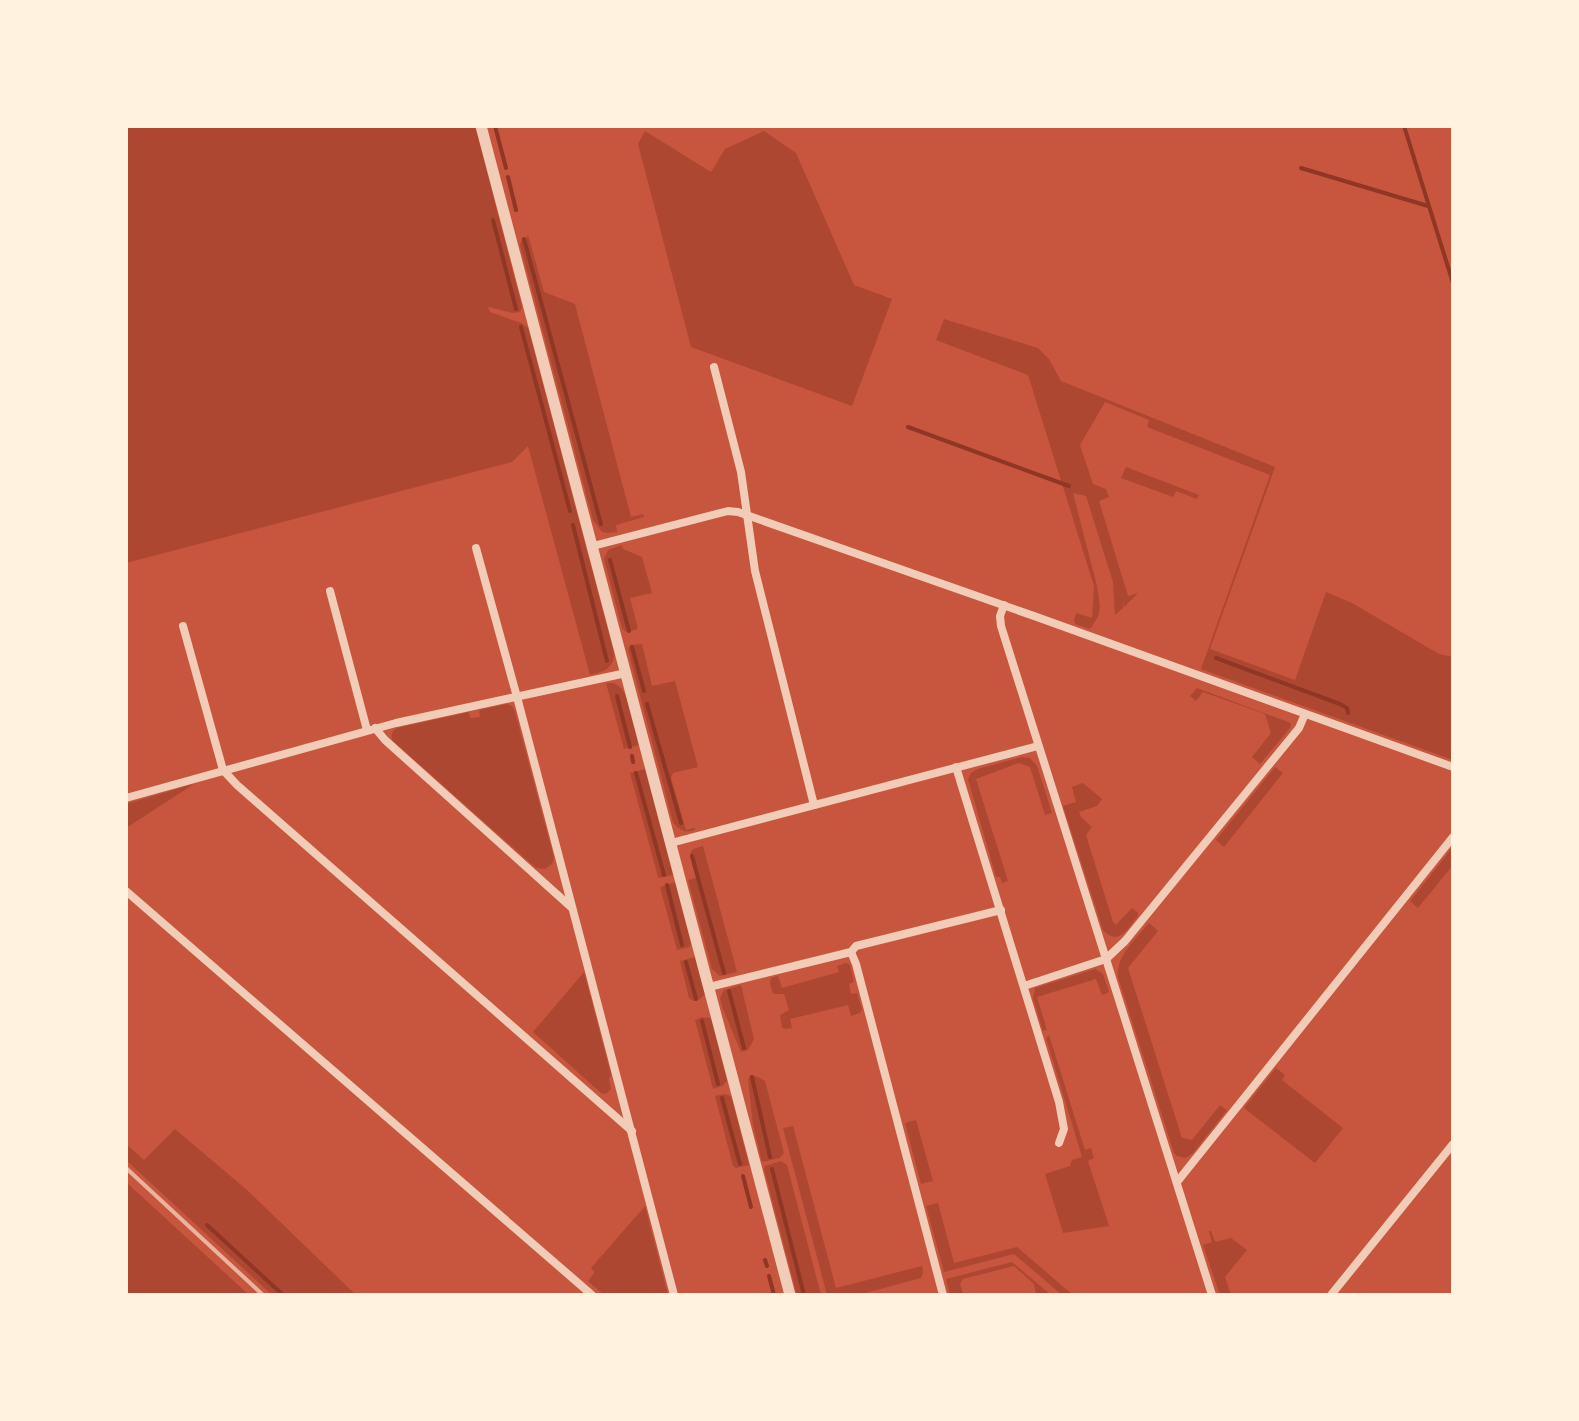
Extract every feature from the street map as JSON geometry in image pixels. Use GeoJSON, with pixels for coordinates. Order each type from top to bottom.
{"type":"FeatureCollection","features":[{"type":"Feature","properties":{"kind":"street"},"geometry":{"type":"LineString","coordinates":[[481,126],[790,1295]]}},
{"type":"Feature","properties":{"kind":"street"},"geometry":{"type":"LineString","coordinates":[[714,367],[741,472],[755,571],[814,805]]}},
{"type":"Feature","properties":{"kind":"street"},"geometry":{"type":"LineString","coordinates":[[593,546],[728,511],[747,515],[1453,767]]}},
{"type":"Feature","properties":{"kind":"street"},"geometry":{"type":"LineString","coordinates":[[476,548],[674,1295]]}},
{"type":"Feature","properties":{"kind":"street"},"geometry":{"type":"LineString","coordinates":[[330,591],[371,729],[572,908]]}},
{"type":"Feature","properties":{"kind":"street"},"geometry":{"type":"LineString","coordinates":[[1004,605],[1000,616],[1001,626],[1212,1295]]}},
{"type":"Feature","properties":{"kind":"street"},"geometry":{"type":"LineString","coordinates":[[183,626],[223,770],[632,1131]]}},
{"type":"Feature","properties":{"kind":"street"},"geometry":{"type":"LineString","coordinates":[[126,798],[371,729],[626,673]]}},
{"type":"Feature","properties":{"kind":"street"},"geometry":{"type":"LineString","coordinates":[[1024,986],[1106,959],[1125,941],[1299,728],[1305,714]]}},
{"type":"Feature","properties":{"kind":"street"},"geometry":{"type":"LineString","coordinates":[[671,843],[1038,746]]}},
{"type":"Feature","properties":{"kind":"street"},"geometry":{"type":"LineString","coordinates":[[956,767],[1059,1102],[1064,1129],[1059,1143]]}},
{"type":"Feature","properties":{"kind":"street"},"geometry":{"type":"LineString","coordinates":[[1177,1182],[1453,837]]}},
{"type":"Feature","properties":{"kind":"street"},"geometry":{"type":"LineString","coordinates":[[126,891],[592,1295]]}},
{"type":"Feature","properties":{"kind":"street"},"geometry":{"type":"LineString","coordinates":[[709,987],[1001,910]]}},
{"type":"Feature","properties":{"kind":"street"},"geometry":{"type":"LineString","coordinates":[[851,952],[943,1295]]}},
{"type":"Feature","properties":{"kind":"street"},"geometry":{"type":"LineString","coordinates":[[1331,1295],[1453,1144]]}},
{"type":"Feature","properties":{"kind":"shaded area"},"geometry":{"type":"Polygon","coordinates":[[[126,126],[475,126],[522,307],[520,312],[513,313],[488,307],[490,312],[528,328],[614,653],[607,669],[590,675],[528,446],[512,462],[126,563],[126,126]]]}},
{"type":"Feature","properties":{"kind":"shaded area"},"geometry":{"type":"Polygon","coordinates":[[[645,131],[711,172],[725,149],[764,131],[796,153],[854,285],[892,299],[852,406],[691,347],[638,144],[645,131]]]}},
{"type":"Feature","properties":{"kind":"shaded area"},"geometry":{"type":"Polygon","coordinates":[[[528,235],[544,292],[575,304],[631,517],[643,514],[644,517],[616,525],[617,532],[602,532],[593,520],[520,245],[528,235]]]}},
{"type":"Feature","properties":{"kind":"shaded area"},"geometry":{"type":"Polygon","coordinates":[[[944,319],[1038,348],[1049,359],[1061,381],[1275,467],[1210,649],[1295,680],[1326,592],[1352,603],[1439,654],[1453,657],[1453,760],[1201,669],[1270,475],[1147,427],[1149,420],[1105,402],[1080,445],[1093,484],[1106,489],[1109,497],[1099,501],[1128,596],[1138,593],[1124,607],[1123,603],[1123,608],[1115,615],[1113,582],[1086,496],[1073,493],[1100,606],[1098,617],[1090,629],[1075,624],[1076,613],[1092,618],[1094,586],[1028,375],[936,340],[944,319]]]}},
{"type":"Feature","properties":{"kind":"shaded area"},"geometry":{"type":"Polygon","coordinates":[[[1126,467],[1199,495],[1197,499],[1176,491],[1173,497],[1121,478],[1126,467]]]}},
{"type":"Feature","properties":{"kind":"shaded area"},"geometry":{"type":"Polygon","coordinates":[[[622,545],[623,549],[642,557],[652,593],[630,598],[638,629],[626,632],[622,628],[604,559],[608,550],[622,545]]]}},
{"type":"Feature","properties":{"kind":"shaded area"},"geometry":{"type":"Polygon","coordinates":[[[642,644],[652,686],[675,681],[698,767],[673,773],[671,778],[686,830],[695,830],[689,831],[683,830],[673,822],[628,650],[630,645],[642,644]]]}},
{"type":"Feature","properties":{"kind":"shaded area"},"geometry":{"type":"Polygon","coordinates":[[[606,683],[613,683],[623,691],[639,745],[624,749],[606,683]]]}},
{"type":"Feature","properties":{"kind":"shaded area"},"geometry":{"type":"Polygon","coordinates":[[[1197,688],[1291,723],[1290,728],[1260,764],[1252,757],[1271,733],[1265,714],[1203,692],[1196,701],[1190,696],[1197,688]]]}},
{"type":"Feature","properties":{"kind":"shaded area"},"geometry":{"type":"Polygon","coordinates":[[[507,704],[515,712],[554,858],[545,869],[536,868],[392,740],[392,733],[397,728],[469,712],[470,718],[480,717],[479,710],[507,704]]]}},
{"type":"Feature","properties":{"kind":"shaded area"},"geometry":{"type":"Polygon","coordinates":[[[1022,757],[1030,758],[1037,766],[1052,813],[1045,815],[1030,767],[1019,763],[976,779],[1008,881],[1002,883],[1000,877],[996,877],[968,779],[977,769],[1022,757]]]}},
{"type":"Feature","properties":{"kind":"shaded area"},"geometry":{"type":"Polygon","coordinates":[[[1275,767],[1283,773],[1224,847],[1216,840],[1275,767]]]}},
{"type":"Feature","properties":{"kind":"shaded area"},"geometry":{"type":"Polygon","coordinates":[[[645,769],[673,875],[659,878],[630,773],[645,769]]]}},
{"type":"Feature","properties":{"kind":"shaded area"},"geometry":{"type":"Polygon","coordinates":[[[1083,783],[1102,799],[1097,806],[1079,812],[1092,827],[1086,835],[1113,922],[1116,925],[1132,908],[1138,913],[1123,934],[1114,937],[1103,930],[1063,806],[1076,802],[1072,787],[1083,783]]]}},
{"type":"Feature","properties":{"kind":"shaded area"},"geometry":{"type":"Polygon","coordinates":[[[194,784],[126,828],[126,804],[194,784]]]}},
{"type":"Feature","properties":{"kind":"shaded area"},"geometry":{"type":"Polygon","coordinates":[[[703,846],[737,972],[720,976],[712,969],[688,880],[696,878],[690,854],[693,849],[703,846]]]}},
{"type":"Feature","properties":{"kind":"shaded area"},"geometry":{"type":"Polygon","coordinates":[[[1453,847],[1453,865],[1418,908],[1410,901],[1453,847]]]}},
{"type":"Feature","properties":{"kind":"shaded area"},"geometry":{"type":"Polygon","coordinates":[[[675,882],[691,944],[677,950],[660,887],[675,882]]]}},
{"type":"Feature","properties":{"kind":"shaded area"},"geometry":{"type":"Polygon","coordinates":[[[1149,923],[1158,931],[1128,968],[1182,1138],[1192,1140],[1220,1105],[1227,1110],[1186,1158],[1174,1153],[1118,977],[1124,954],[1149,923]]]}},
{"type":"Feature","properties":{"kind":"shaded area"},"geometry":{"type":"Polygon","coordinates":[[[695,957],[705,994],[694,1001],[689,998],[680,961],[695,957]]]}},
{"type":"Feature","properties":{"kind":"shaded area"},"geometry":{"type":"Polygon","coordinates":[[[850,965],[854,982],[849,984],[851,994],[857,993],[862,1009],[860,1013],[851,1016],[848,1005],[790,1019],[792,1028],[782,1028],[780,1015],[789,1010],[784,994],[773,994],[771,978],[778,976],[782,988],[839,972],[837,966],[850,965]]]}},
{"type":"Feature","properties":{"kind":"shaded area"},"geometry":{"type":"Polygon","coordinates":[[[1095,969],[1103,974],[1109,992],[1102,995],[1096,979],[1037,997],[1047,1030],[1043,1031],[1033,998],[1035,988],[1095,969]]]}},
{"type":"Feature","properties":{"kind":"shaded area"},"geometry":{"type":"Polygon","coordinates":[[[584,972],[611,1075],[611,1089],[606,1094],[601,1093],[533,1032],[584,972]]]}},
{"type":"Feature","properties":{"kind":"shaded area"},"geometry":{"type":"Polygon","coordinates":[[[741,985],[754,1039],[748,1050],[741,1052],[720,998],[724,990],[741,985]]]}},
{"type":"Feature","properties":{"kind":"shaded area"},"geometry":{"type":"Polygon","coordinates":[[[711,1018],[727,1081],[713,1089],[695,1020],[711,1018]]]}},
{"type":"Feature","properties":{"kind":"shaded area"},"geometry":{"type":"Polygon","coordinates":[[[1049,1035],[1085,1150],[1091,1148],[1094,1158],[1088,1161],[1109,1226],[1063,1233],[1045,1174],[1070,1166],[1072,1160],[1082,1157],[1046,1038],[1049,1035]]]}},
{"type":"Feature","properties":{"kind":"shaded area"},"geometry":{"type":"Polygon","coordinates":[[[1276,1068],[1285,1075],[1282,1080],[1343,1128],[1315,1163],[1244,1108],[1276,1068]]]}},
{"type":"Feature","properties":{"kind":"shaded area"},"geometry":{"type":"Polygon","coordinates":[[[756,1076],[765,1081],[784,1153],[780,1158],[762,1162],[753,1125],[748,1078],[756,1076]]]}},
{"type":"Feature","properties":{"kind":"shaded area"},"geometry":{"type":"Polygon","coordinates":[[[715,1096],[731,1096],[749,1165],[733,1166],[715,1096]]]}},
{"type":"Feature","properties":{"kind":"shaded area"},"geometry":{"type":"Polygon","coordinates":[[[916,1120],[933,1181],[921,1184],[905,1123],[916,1120]]]}},
{"type":"Feature","properties":{"kind":"shaded area"},"geometry":{"type":"Polygon","coordinates":[[[793,1126],[836,1288],[922,1266],[921,1278],[858,1295],[827,1295],[783,1128],[793,1126]]]}},
{"type":"Feature","properties":{"kind":"shaded area"},"geometry":{"type":"Polygon","coordinates":[[[175,1129],[247,1190],[356,1295],[272,1295],[126,1160],[126,1144],[144,1160],[175,1129]]]}},
{"type":"Feature","properties":{"kind":"shaded area"},"geometry":{"type":"Polygon","coordinates":[[[781,1161],[787,1165],[821,1295],[797,1295],[764,1169],[781,1161]]]}},
{"type":"Feature","properties":{"kind":"shaded area"},"geometry":{"type":"Polygon","coordinates":[[[126,1182],[249,1295],[126,1295],[126,1182]]]}},
{"type":"Feature","properties":{"kind":"shaded area"},"geometry":{"type":"Polygon","coordinates":[[[938,1203],[954,1263],[1017,1247],[1073,1295],[1062,1295],[1014,1254],[944,1272],[926,1206],[938,1203]]]}},
{"type":"Feature","properties":{"kind":"shaded area"},"geometry":{"type":"Polygon","coordinates":[[[645,1206],[668,1295],[604,1295],[588,1281],[595,1272],[591,1268],[645,1206]]]}},
{"type":"Feature","properties":{"kind":"shaded area"},"geometry":{"type":"Polygon","coordinates":[[[1209,1231],[1215,1242],[1231,1238],[1247,1250],[1225,1277],[1231,1295],[1220,1295],[1203,1245],[1212,1242],[1209,1231]]]}},
{"type":"Feature","properties":{"kind":"shaded area"},"geometry":{"type":"Polygon","coordinates":[[[1012,1262],[1051,1295],[1036,1295],[1034,1284],[1014,1266],[963,1279],[960,1284],[963,1294],[950,1295],[946,1279],[1012,1262]]]}},
{"type":"Feature","properties":{"kind":"waterway"},"geometry":{"type":"LineString","coordinates":[[495,126],[506,168]]}},
{"type":"Feature","properties":{"kind":"waterway"},"geometry":{"type":"LineString","coordinates":[[1404,126],[1453,283]]}},
{"type":"Feature","properties":{"kind":"waterway"},"geometry":{"type":"LineString","coordinates":[[1301,168],[1428,206]]}},
{"type":"Feature","properties":{"kind":"waterway"},"geometry":{"type":"LineString","coordinates":[[508,177],[516,210]]}},
{"type":"Feature","properties":{"kind":"waterway"},"geometry":{"type":"LineString","coordinates":[[493,220],[516,309]]}},
{"type":"Feature","properties":{"kind":"waterway"},"geometry":{"type":"LineString","coordinates":[[524,239],[601,524]]}},
{"type":"Feature","properties":{"kind":"waterway"},"geometry":{"type":"LineString","coordinates":[[521,327],[570,511]]}},
{"type":"Feature","properties":{"kind":"waterway"},"geometry":{"type":"LineString","coordinates":[[908,427],[1069,486]]}},
{"type":"Feature","properties":{"kind":"waterway"},"geometry":{"type":"LineString","coordinates":[[573,525],[607,661]]}},
{"type":"Feature","properties":{"kind":"waterway"},"geometry":{"type":"LineString","coordinates":[[610,560],[629,631]]}},
{"type":"Feature","properties":{"kind":"waterway"},"geometry":{"type":"LineString","coordinates":[[632,647],[644,691]]}},
{"type":"Feature","properties":{"kind":"waterway"},"geometry":{"type":"LineString","coordinates":[[1216,658],[1340,704],[1347,708],[1348,713]]}},
{"type":"Feature","properties":{"kind":"waterway"},"geometry":{"type":"LineString","coordinates":[[617,696],[630,747]]}},
{"type":"Feature","properties":{"kind":"waterway"},"geometry":{"type":"LineString","coordinates":[[647,704],[681,823]]}},
{"type":"Feature","properties":{"kind":"waterway"},"geometry":{"type":"LineString","coordinates":[[632,756],[633,762]]}},
{"type":"Feature","properties":{"kind":"waterway"},"geometry":{"type":"LineString","coordinates":[[636,773],[664,875]]}},
{"type":"Feature","properties":{"kind":"waterway"},"geometry":{"type":"LineString","coordinates":[[692,856],[724,973]]}},
{"type":"Feature","properties":{"kind":"waterway"},"geometry":{"type":"LineString","coordinates":[[667,885],[682,945]]}},
{"type":"Feature","properties":{"kind":"waterway"},"geometry":{"type":"LineString","coordinates":[[686,962],[696,999]]}},
{"type":"Feature","properties":{"kind":"waterway"},"geometry":{"type":"LineString","coordinates":[[729,991],[744,1048]]}},
{"type":"Feature","properties":{"kind":"waterway"},"geometry":{"type":"LineString","coordinates":[[702,1021],[718,1084]]}},
{"type":"Feature","properties":{"kind":"waterway"},"geometry":{"type":"LineString","coordinates":[[752,1077],[770,1157]]}},
{"type":"Feature","properties":{"kind":"waterway"},"geometry":{"type":"LineString","coordinates":[[722,1098],[740,1164]]}},
{"type":"Feature","properties":{"kind":"waterway"},"geometry":{"type":"LineString","coordinates":[[772,1169],[804,1295]]}},
{"type":"Feature","properties":{"kind":"waterway"},"geometry":{"type":"LineString","coordinates":[[743,1176],[751,1207]]}},
{"type":"Feature","properties":{"kind":"waterway"},"geometry":{"type":"LineString","coordinates":[[207,1225],[283,1295]]}},
{"type":"Feature","properties":{"kind":"waterway"},"geometry":{"type":"LineString","coordinates":[[765,1260],[767,1266]]}},
{"type":"Feature","properties":{"kind":"waterway"},"geometry":{"type":"LineString","coordinates":[[769,1276],[774,1295]]}},
{"type":"Feature","properties":{"kind":"railway"},"geometry":{"type":"LineString","coordinates":[[126,1168],[263,1295]]}}]}
